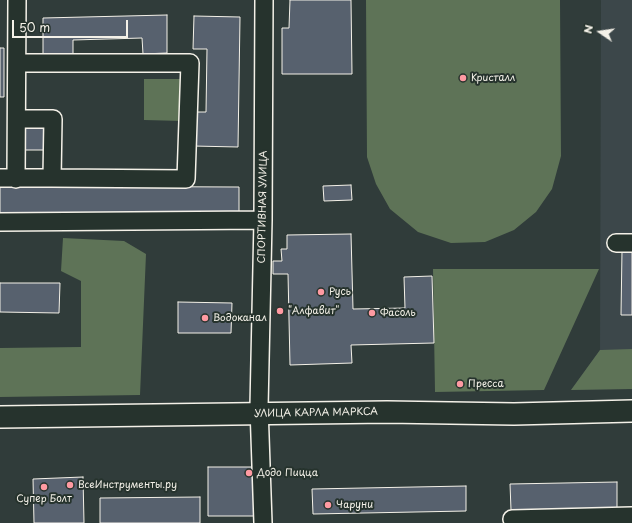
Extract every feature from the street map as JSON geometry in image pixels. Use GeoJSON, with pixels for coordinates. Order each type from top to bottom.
{"type":"FeatureCollection","features":[{"type":"Feature","properties":{"kind":"main road","name":"УЛИЦА КАРЛА МАРКСА"},"geometry":{"type":"LineString","coordinates":[[0,417],[387,412],[514,414],[632,411]]}},
{"type":"Feature","properties":{"kind":"street"},"geometry":{"type":"LineString","coordinates":[[17,0],[17,63],[17,119],[8,178],[186,179],[190,63],[17,63]]}},
{"type":"Feature","properties":{"kind":"street","name":"СПОРТИВНАЯ УЛИЦА"},"geometry":{"type":"LineString","coordinates":[[263,523],[259,414],[263,220],[264,0]]}},
{"type":"Feature","properties":{"kind":"street"},"geometry":{"type":"LineString","coordinates":[[17,119],[53,119],[52,178]]}},
{"type":"Feature","properties":{"kind":"street"},"geometry":{"type":"LineString","coordinates":[[0,222],[263,220]]}},
{"type":"Feature","properties":{"kind":"street"},"geometry":{"type":"LineString","coordinates":[[512,519],[632,516]]}},
{"type":"Feature","properties":{"kind":"shaded area"},"geometry":{"type":"Polygon","coordinates":[[[601,0],[632,0],[632,389],[571,390],[600,350],[601,0]]]}},
{"type":"Feature","properties":{"kind":"green space","name":"Кристалл"},"geometry":{"type":"Polygon","coordinates":[[[366,0],[560,0],[561,156],[552,189],[536,212],[514,230],[485,242],[451,243],[418,232],[390,209],[376,184],[367,157],[366,0]]]}},
{"type":"Feature","properties":{"kind":"green space"},"geometry":{"type":"Polygon","coordinates":[[[144,79],[184,79],[183,121],[144,120],[144,79]]]}},
{"type":"Feature","properties":{"kind":"green space"},"geometry":{"type":"Polygon","coordinates":[[[63,238],[124,241],[146,254],[140,395],[0,397],[0,348],[81,347],[81,281],[61,271],[63,238]]]}},
{"type":"Feature","properties":{"kind":"green space"},"geometry":{"type":"Polygon","coordinates":[[[433,269],[599,269],[544,390],[435,392],[433,269]]]}},
{"type":"Feature","properties":{"kind":"green space"},"geometry":{"type":"Polygon","coordinates":[[[632,349],[632,389],[571,390],[600,350],[632,349]]]}},
{"type":"Feature","properties":{"kind":"building"},"geometry":{"type":"Polygon","coordinates":[[[290,0],[351,0],[352,74],[282,74],[282,28],[289,28],[290,0]]]}},
{"type":"Feature","properties":{"kind":"building"},"geometry":{"type":"Polygon","coordinates":[[[167,15],[167,53],[143,54],[142,38],[73,40],[73,58],[43,59],[43,18],[167,15]]]}},
{"type":"Feature","properties":{"kind":"building"},"geometry":{"type":"Polygon","coordinates":[[[194,16],[240,17],[238,147],[193,146],[194,112],[206,112],[207,49],[193,49],[194,16]]]}},
{"type":"Feature","properties":{"kind":"building"},"geometry":{"type":"Polygon","coordinates":[[[0,48],[4,48],[4,97],[0,97],[0,48]]]}},
{"type":"Feature","properties":{"kind":"building"},"geometry":{"type":"Polygon","coordinates":[[[25,127],[48,127],[48,150],[25,150],[25,127]]]}},
{"type":"Feature","properties":{"kind":"building"},"geometry":{"type":"Polygon","coordinates":[[[351,185],[352,200],[324,201],[323,186],[351,185]]]}},
{"type":"Feature","properties":{"kind":"building"},"geometry":{"type":"Polygon","coordinates":[[[0,186],[239,187],[239,217],[0,216],[0,186]]]}},
{"type":"Feature","properties":{"kind":"building","name":"Русь"},"geometry":{"type":"Polygon","coordinates":[[[351,234],[353,309],[405,308],[404,277],[432,276],[434,343],[351,345],[352,363],[290,365],[288,274],[273,274],[273,261],[282,261],[281,249],[287,249],[287,235],[351,234]]]}},
{"type":"Feature","properties":{"kind":"building"},"geometry":{"type":"Polygon","coordinates":[[[622,251],[632,251],[632,315],[621,315],[622,251]]]}},
{"type":"Feature","properties":{"kind":"building"},"geometry":{"type":"Polygon","coordinates":[[[0,283],[60,283],[59,313],[0,312],[0,283]]]}},
{"type":"Feature","properties":{"kind":"building","name":"Водоканал"},"geometry":{"type":"Polygon","coordinates":[[[178,302],[232,303],[231,333],[178,333],[178,302]]]}},
{"type":"Feature","properties":{"kind":"building"},"geometry":{"type":"Polygon","coordinates":[[[208,467],[257,467],[257,516],[208,516],[208,467]]]}},
{"type":"Feature","properties":{"kind":"building"},"geometry":{"type":"Polygon","coordinates":[[[83,477],[84,523],[34,523],[33,479],[83,477]]]}},
{"type":"Feature","properties":{"kind":"building"},"geometry":{"type":"Polygon","coordinates":[[[617,482],[617,508],[511,510],[510,484],[617,482]]]}},
{"type":"Feature","properties":{"kind":"building"},"geometry":{"type":"Polygon","coordinates":[[[466,486],[466,511],[313,514],[312,489],[466,486]]]}},
{"type":"Feature","properties":{"kind":"building"},"geometry":{"type":"Polygon","coordinates":[[[200,497],[200,523],[100,523],[100,498],[200,497]]]}},
{"type":"Feature","properties":{"kind":"place","name":"Кристалл"},"geometry":{"type":"Point","coordinates":[463,78]}},
{"type":"Feature","properties":{"kind":"place","name":"Русь"},"geometry":{"type":"Point","coordinates":[321,292]}},
{"type":"Feature","properties":{"kind":"place","name":"\"Алфавит\""},"geometry":{"type":"Point","coordinates":[280,311]}},
{"type":"Feature","properties":{"kind":"place","name":"Фасоль"},"geometry":{"type":"Point","coordinates":[372,313]}},
{"type":"Feature","properties":{"kind":"place","name":"Водоканал"},"geometry":{"type":"Point","coordinates":[205,318]}},
{"type":"Feature","properties":{"kind":"place","name":"Пресса"},"geometry":{"type":"Point","coordinates":[460,384]}},
{"type":"Feature","properties":{"kind":"place","name":"Додо Пицца"},"geometry":{"type":"Point","coordinates":[249,473]}},
{"type":"Feature","properties":{"kind":"place","name":"ВсеИнструменты.ру"},"geometry":{"type":"Point","coordinates":[70,485]}},
{"type":"Feature","properties":{"kind":"place","name":"Супер Болт"},"geometry":{"type":"Point","coordinates":[44,487]}},
{"type":"Feature","properties":{"kind":"place","name":"Чаруни"},"geometry":{"type":"Point","coordinates":[328,505]}}]}
